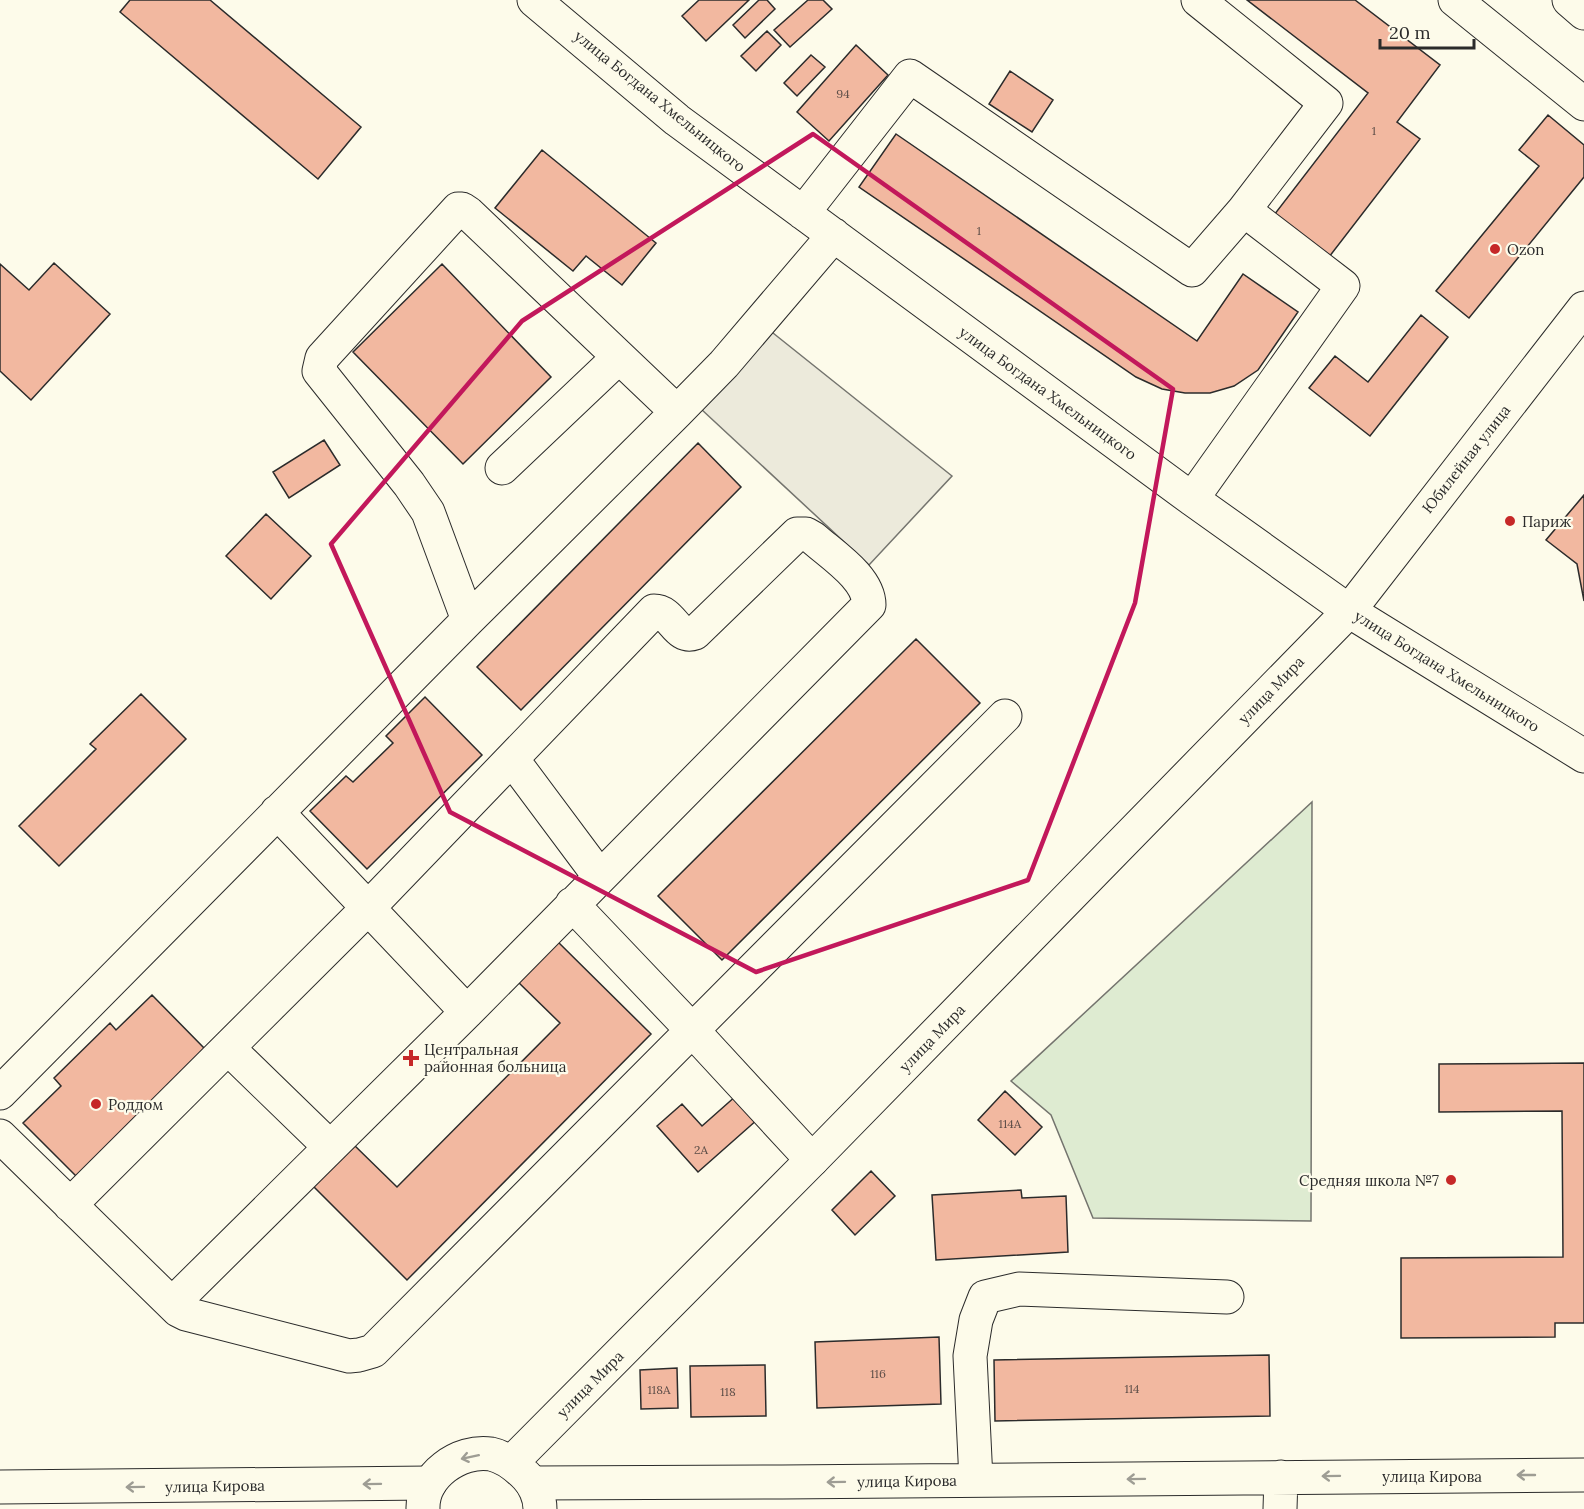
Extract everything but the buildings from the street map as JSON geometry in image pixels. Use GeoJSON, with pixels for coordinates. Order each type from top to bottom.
{"type":"FeatureCollection","features":[{"type":"Feature","properties":{"kind":"street","name":"улица Богдана Хмельницкого"},"geometry":{"type":"LineString","coordinates":[[534,0],[678,120],[1192,499],[1349,611],[1584,756]]}},
{"type":"Feature","properties":{"kind":"street"},"geometry":{"type":"LineString","coordinates":[[803,213],[909,76],[1192,270],[1244,210],[1326,103],[1198,0]]}},
{"type":"Feature","properties":{"kind":"street"},"geometry":{"type":"LineString","coordinates":[[1455,0],[1584,104]]}},
{"type":"Feature","properties":{"kind":"street"},"geometry":{"type":"LineString","coordinates":[[1569,0],[1584,13]]}},
{"type":"Feature","properties":{"kind":"street"},"geometry":{"type":"LineString","coordinates":[[468,620],[428,512],[409,484],[319,371],[322,358],[458,209],[462,209],[677,412]]}},
{"type":"Feature","properties":{"kind":"street"},"geometry":{"type":"LineString","coordinates":[[1192,499],[1343,286],[1244,210]]}},
{"type":"Feature","properties":{"kind":"street"},"geometry":{"type":"LineString","coordinates":[[0,1093],[724,364],[834,235]]}},
{"type":"Feature","properties":{"kind":"street","name":"Юбилейная улица"},"geometry":{"type":"LineString","coordinates":[[1349,611],[1584,308]]}},
{"type":"Feature","properties":{"kind":"street"},"geometry":{"type":"LineString","coordinates":[[502,468],[619,357]]}},
{"type":"Feature","properties":{"kind":"street"},"geometry":{"type":"LineString","coordinates":[[70,1205],[368,908],[654,611],[665,614],[683,634],[689,636],[695,633],[797,534],[806,534],[813,538],[857,576],[867,590],[869,605],[467,1011],[172,1304]]}},
{"type":"Feature","properties":{"kind":"street","name":"улица Мира"},"geometry":{"type":"LineString","coordinates":[[528,1485],[812,1160],[1349,611]]}},
{"type":"Feature","properties":{"kind":"street"},"geometry":{"type":"LineString","coordinates":[[0,1136],[172,1304],[186,1314],[349,1356],[373,1351],[1005,716]]}},
{"type":"Feature","properties":{"kind":"street"},"geometry":{"type":"LineString","coordinates":[[512,759],[600,877]]}},
{"type":"Feature","properties":{"kind":"street"},"geometry":{"type":"LineString","coordinates":[[277,812],[467,1011]]}},
{"type":"Feature","properties":{"kind":"street"},"geometry":{"type":"LineString","coordinates":[[572,904],[812,1160]]}},
{"type":"Feature","properties":{"kind":"street"},"geometry":{"type":"LineString","coordinates":[[228,1048],[330,1147]]}},
{"type":"Feature","properties":{"kind":"street"},"geometry":{"type":"LineString","coordinates":[[976,1480],[970,1356],[976,1320],[985,1297],[1019,1289],[1227,1297]]}},
{"type":"Feature","properties":{"kind":"street","name":"улица Кирова"},"geometry":{"type":"LineString","coordinates":[[0,1487],[427,1496],[446,1466],[467,1455],[490,1454],[528,1485],[1584,1475]]}},
{"type":"Feature","properties":{"kind":"street"},"geometry":{"type":"LineString","coordinates":[[1280,1509],[1281,1477]]}},
{"type":"Feature","properties":{"kind":"highlighted area"},"geometry":{"type":"Polygon","coordinates":[[[813,134],[1173,389],[1135,603],[1028,880],[756,972],[450,812],[331,544],[522,321],[813,134]]]}},
{"type":"Feature","properties":{"kind":"green space"},"geometry":{"type":"Polygon","coordinates":[[[1312,802],[1311,1221],[1093,1218],[1051,1115],[1011,1081],[1312,802]]]}},
{"type":"Feature","properties":{"kind":"shaded area"},"geometry":{"type":"Polygon","coordinates":[[[768,329],[952,476],[869,565],[701,409],[768,329]]]}},
{"type":"Feature","properties":{"kind":"place","name":"Ozon"},"geometry":{"type":"Point","coordinates":[1495,249]}},
{"type":"Feature","properties":{"kind":"place","name":"Париж"},"geometry":{"type":"Point","coordinates":[1510,521]}},
{"type":"Feature","properties":{"kind":"place","name":"Центральная районная больница"},"geometry":{"type":"Point","coordinates":[411,1058]}},
{"type":"Feature","properties":{"kind":"place","name":"Роддом"},"geometry":{"type":"Point","coordinates":[96,1104]}},
{"type":"Feature","properties":{"kind":"place","name":"Средняя школа №7"},"geometry":{"type":"Point","coordinates":[1451,1180]}}]}
